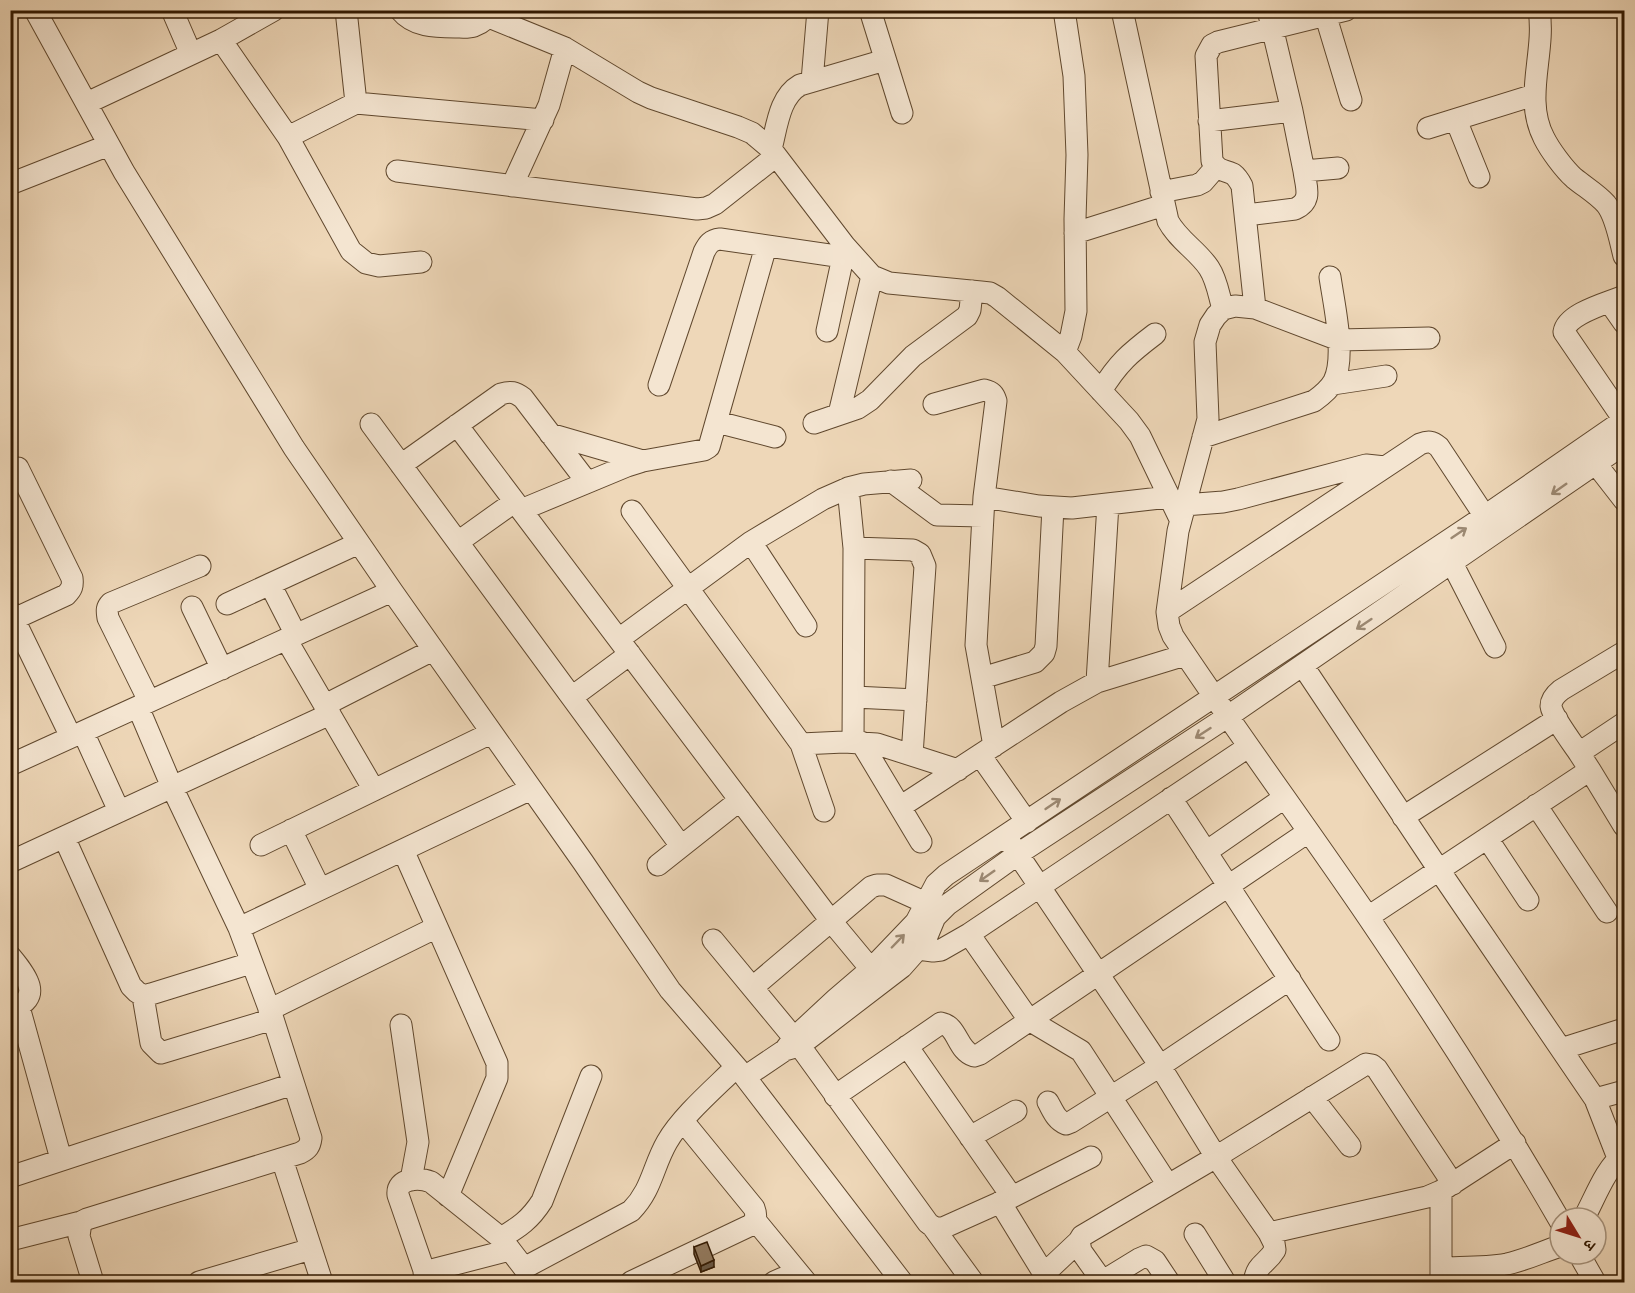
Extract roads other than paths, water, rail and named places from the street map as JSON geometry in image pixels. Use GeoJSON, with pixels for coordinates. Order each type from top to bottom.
{"type":"FeatureCollection","features":[{"type":"Feature","properties":{"kind":"street"},"geometry":{"type":"LineString","coordinates":[[35,10],[124,172],[294,448],[670,990],[740,1072],[902,1282]]}},
{"type":"Feature","properties":{"kind":"street"},"geometry":{"type":"LineString","coordinates":[[172,10],[176,61]]}},
{"type":"Feature","properties":{"kind":"street"},"geometry":{"type":"LineString","coordinates":[[87,103],[221,39],[241,18],[274,10]]}},
{"type":"Feature","properties":{"kind":"street"},"geometry":{"type":"LineString","coordinates":[[346,10],[356,103]]}},
{"type":"Feature","properties":{"kind":"street"},"geometry":{"type":"LineString","coordinates":[[400,10],[412,21],[436,27],[471,27],[481,23],[490,14],[565,48],[638,92],[752,133],[773,153],[844,252],[872,276],[889,283],[990,293],[1065,352],[1140,436],[1178,507]]}},
{"type":"Feature","properties":{"kind":"street"},"geometry":{"type":"LineString","coordinates":[[812,81],[818,10]]}},
{"type":"Feature","properties":{"kind":"street"},"geometry":{"type":"LineString","coordinates":[[870,10],[902,113]]}},
{"type":"Feature","properties":{"kind":"street"},"geometry":{"type":"LineString","coordinates":[[1064,10],[1074,76],[1077,155],[1076,311],[1065,352]]}},
{"type":"Feature","properties":{"kind":"street"},"geometry":{"type":"LineString","coordinates":[[1122,10],[1163,199],[1173,230],[1210,269],[1223,309]]}},
{"type":"Feature","properties":{"kind":"street"},"geometry":{"type":"LineString","coordinates":[[1255,308],[1242,186],[1232,174],[1216,167],[1212,160],[1206,56],[1212,45],[1270,20],[1326,17],[1346,10]]}},
{"type":"Feature","properties":{"kind":"street"},"geometry":{"type":"LineString","coordinates":[[1539,10],[1541,41],[1534,95],[1544,139],[1574,178],[1606,204],[1624,256]]}},
{"type":"Feature","properties":{"kind":"street"},"geometry":{"type":"LineString","coordinates":[[1326,17],[1351,100]]}},
{"type":"Feature","properties":{"kind":"street"},"geometry":{"type":"LineString","coordinates":[[1246,215],[1295,209],[1305,203],[1308,196],[1292,111],[1270,20]]}},
{"type":"Feature","properties":{"kind":"street"},"geometry":{"type":"LineString","coordinates":[[221,39],[288,137],[351,250],[366,263],[379,266],[421,262]]}},
{"type":"Feature","properties":{"kind":"street"},"geometry":{"type":"LineString","coordinates":[[512,186],[543,120],[565,48]]}},
{"type":"Feature","properties":{"kind":"street"},"geometry":{"type":"LineString","coordinates":[[397,171],[683,208],[706,208],[715,204],[773,153],[788,94],[800,85],[885,60]]}},
{"type":"Feature","properties":{"kind":"street"},"geometry":{"type":"LineString","coordinates":[[1428,128],[1534,95]]}},
{"type":"Feature","properties":{"kind":"street"},"geometry":{"type":"LineString","coordinates":[[288,137],[356,103],[543,120]]}},
{"type":"Feature","properties":{"kind":"street"},"geometry":{"type":"LineString","coordinates":[[1209,121],[1292,111]]}},
{"type":"Feature","properties":{"kind":"street"},"geometry":{"type":"LineString","coordinates":[[1456,120],[1479,177]]}},
{"type":"Feature","properties":{"kind":"street"},"geometry":{"type":"LineString","coordinates":[[10,184],[109,145]]}},
{"type":"Feature","properties":{"kind":"street"},"geometry":{"type":"LineString","coordinates":[[1075,233],[1197,185],[1203,182],[1216,167]]}},
{"type":"Feature","properties":{"kind":"street"},"geometry":{"type":"LineString","coordinates":[[1304,171],[1338,168]]}},
{"type":"Feature","properties":{"kind":"street"},"geometry":{"type":"LineString","coordinates":[[659,385],[708,243],[720,239],[766,246],[844,252]]}},
{"type":"Feature","properties":{"kind":"street"},"geometry":{"type":"LineString","coordinates":[[458,542],[517,506],[643,461],[704,450],[709,447],[766,246]]}},
{"type":"Feature","properties":{"kind":"street"},"geometry":{"type":"LineString","coordinates":[[827,331],[844,252]]}},
{"type":"Feature","properties":{"kind":"street"},"geometry":{"type":"LineString","coordinates":[[839,414],[872,276]]}},
{"type":"Feature","properties":{"kind":"street"},"geometry":{"type":"LineString","coordinates":[[1203,437],[1314,401],[1333,384],[1337,373],[1339,340],[1330,277]]}},
{"type":"Feature","properties":{"kind":"street"},"geometry":{"type":"LineString","coordinates":[[814,423],[858,408],[870,400],[914,356],[962,321],[970,310],[972,291]]}},
{"type":"Feature","properties":{"kind":"street"},"geometry":{"type":"LineString","coordinates":[[591,1076],[542,1201],[534,1213],[505,1244],[426,1277],[398,1195],[397,1190],[400,1185],[418,1178],[431,1182],[505,1244],[531,1275],[631,1211],[645,1194],[666,1143],[675,1129],[740,1072],[765,1062],[793,1045],[876,976],[916,922],[931,910],[947,905],[1018,854],[1227,717],[1446,567],[1490,525],[1624,420],[1564,332],[1565,327],[1576,316],[1617,299],[1624,323]]}},
{"type":"Feature","properties":{"kind":"street"},"geometry":{"type":"LineString","coordinates":[[1429,338],[1339,340],[1255,308],[1235,306],[1223,309],[1216,316],[1210,325],[1205,342],[1208,419],[1178,507],[1167,612],[1173,636],[1185,655],[1368,917],[1515,1143],[1551,1206]]}},
{"type":"Feature","properties":{"kind":"street"},"geometry":{"type":"LineString","coordinates":[[1101,391],[1126,356],[1155,334]]}},
{"type":"Feature","properties":{"kind":"street"},"geometry":{"type":"LineString","coordinates":[[1333,384],[1386,376]]}},
{"type":"Feature","properties":{"kind":"street"},"geometry":{"type":"LineString","coordinates":[[934,404],[984,390],[994,394],[996,401],[983,506],[976,645],[982,678],[987,750],[1026,822]]}},
{"type":"Feature","properties":{"kind":"street"},"geometry":{"type":"LineString","coordinates":[[401,465],[501,394],[510,391],[523,398],[587,482]]}},
{"type":"Feature","properties":{"kind":"street"},"geometry":{"type":"LineString","coordinates":[[717,422],[775,437]]}},
{"type":"Feature","properties":{"kind":"street"},"geometry":{"type":"LineString","coordinates":[[371,424],[681,846]]}},
{"type":"Feature","properties":{"kind":"street"},"geometry":{"type":"LineString","coordinates":[[457,425],[831,921],[876,976]]}},
{"type":"Feature","properties":{"kind":"street"},"geometry":{"type":"LineString","coordinates":[[550,434],[643,461]]}},
{"type":"Feature","properties":{"kind":"street"},"geometry":{"type":"LineString","coordinates":[[1167,612],[1426,441],[1433,442],[1439,447],[1490,525]]}},
{"type":"Feature","properties":{"kind":"street"},"geometry":{"type":"LineString","coordinates":[[876,976],[902,967],[918,949],[929,933],[936,884],[946,875],[1428,554],[1490,525],[1596,464],[1624,444]]}},
{"type":"Feature","properties":{"kind":"street"},"geometry":{"type":"LineString","coordinates":[[1596,464],[1624,500]]}},
{"type":"Feature","properties":{"kind":"street"},"geometry":{"type":"LineString","coordinates":[[572,697],[688,588],[751,542],[824,499],[848,488],[901,480],[937,515],[983,506],[1072,508],[1108,504],[1178,507],[1238,499],[1366,465],[1385,467]]}},
{"type":"Feature","properties":{"kind":"street"},"geometry":{"type":"LineString","coordinates":[[18,468],[72,578],[73,585],[72,590],[66,595],[12,615],[119,811]]}},
{"type":"Feature","properties":{"kind":"street"},"geometry":{"type":"LineString","coordinates":[[848,488],[854,548],[854,698],[857,742],[921,842]]}},
{"type":"Feature","properties":{"kind":"street"},"geometry":{"type":"LineString","coordinates":[[1096,682],[1108,504]]}},
{"type":"Feature","properties":{"kind":"street"},"geometry":{"type":"LineString","coordinates":[[982,678],[1035,662],[1044,653],[1053,507]]}},
{"type":"Feature","properties":{"kind":"street"},"geometry":{"type":"LineString","coordinates":[[632,511],[801,744],[824,811]]}},
{"type":"Feature","properties":{"kind":"street"},"geometry":{"type":"LineString","coordinates":[[751,542],[806,626]]}},
{"type":"Feature","properties":{"kind":"street"},"geometry":{"type":"LineString","coordinates":[[227,604],[359,543]]}},
{"type":"Feature","properties":{"kind":"street"},"geometry":{"type":"LineString","coordinates":[[854,548],[913,549],[920,554],[925,566],[912,755]]}},
{"type":"Feature","properties":{"kind":"street"},"geometry":{"type":"LineString","coordinates":[[1428,554],[1446,567],[1495,647]]}},
{"type":"Feature","properties":{"kind":"street"},"geometry":{"type":"LineString","coordinates":[[10,1240],[81,1222],[282,1159],[306,1150],[310,1145],[311,1138],[271,1014],[239,928],[172,787],[143,704],[106,611],[111,603],[200,566]]}},
{"type":"Feature","properties":{"kind":"street"},"geometry":{"type":"LineString","coordinates":[[270,584],[291,637],[327,709],[374,790]]}},
{"type":"Feature","properties":{"kind":"street"},"geometry":{"type":"LineString","coordinates":[[1374,589],[1387,608]]}},
{"type":"Feature","properties":{"kind":"street"},"geometry":{"type":"LineString","coordinates":[[10,765],[392,591]]}},
{"type":"Feature","properties":{"kind":"street"},"geometry":{"type":"LineString","coordinates":[[192,606],[222,669]]}},
{"type":"Feature","properties":{"kind":"street"},"geometry":{"type":"LineString","coordinates":[[13,854],[64,837],[172,787],[327,709],[433,650]]}},
{"type":"Feature","properties":{"kind":"street"},"geometry":{"type":"LineString","coordinates":[[1624,652],[1560,690],[1553,698],[1551,706],[1624,826]]}},
{"type":"Feature","properties":{"kind":"street"},"geometry":{"type":"LineString","coordinates":[[900,807],[1061,702],[1096,682],[1185,655]]}},
{"type":"Feature","properties":{"kind":"street"},"geometry":{"type":"LineString","coordinates":[[1270,659],[1283,679]]}},
{"type":"Feature","properties":{"kind":"street"},"geometry":{"type":"LineString","coordinates":[[1303,666],[1595,1099],[1621,1156],[1611,1168],[1590,1206]]}},
{"type":"Feature","properties":{"kind":"street"},"geometry":{"type":"LineString","coordinates":[[854,698],[916,700]]}},
{"type":"Feature","properties":{"kind":"street"},"geometry":{"type":"LineString","coordinates":[[1403,817],[1557,719]]}},
{"type":"Feature","properties":{"kind":"street"},"geometry":{"type":"LineString","coordinates":[[1368,917],[1536,805],[1624,723]]}},
{"type":"Feature","properties":{"kind":"street"},"geometry":{"type":"LineString","coordinates":[[261,845],[492,733]]}},
{"type":"Feature","properties":{"kind":"street"},"geometry":{"type":"LineString","coordinates":[[801,744],[857,742],[878,744],[958,770]]}},
{"type":"Feature","properties":{"kind":"street"},"geometry":{"type":"LineString","coordinates":[[918,949],[941,950],[969,934],[1248,747]]}},
{"type":"Feature","properties":{"kind":"street"},"geometry":{"type":"LineString","coordinates":[[239,928],[531,789]]}},
{"type":"Feature","properties":{"kind":"street"},"geometry":{"type":"LineString","coordinates":[[1172,798],[1329,1040]]}},
{"type":"Feature","properties":{"kind":"street"},"geometry":{"type":"LineString","coordinates":[[1206,852],[1284,798]]}},
{"type":"Feature","properties":{"kind":"street"},"geometry":{"type":"LineString","coordinates":[[658,865],[740,800]]}},
{"type":"Feature","properties":{"kind":"street"},"geometry":{"type":"LineString","coordinates":[[1536,805],[1607,912]]}},
{"type":"Feature","properties":{"kind":"street"},"geometry":{"type":"LineString","coordinates":[[291,830],[320,889]]}},
{"type":"Feature","properties":{"kind":"street"},"geometry":{"type":"LineString","coordinates":[[835,1095],[940,1023],[950,1027],[965,1052],[974,1056],[980,1054],[1308,832]]}},
{"type":"Feature","properties":{"kind":"street"},"geometry":{"type":"LineString","coordinates":[[1005,836],[1160,1066],[1216,1157],[1269,1233],[1275,1250],[1270,1258],[1262,1263],[1255,1276],[1236,1282]]}},
{"type":"Feature","properties":{"kind":"street"},"geometry":{"type":"LineString","coordinates":[[64,837],[131,986],[136,992],[143,996],[252,963]]}},
{"type":"Feature","properties":{"kind":"street"},"geometry":{"type":"LineString","coordinates":[[1487,838],[1528,900]]}},
{"type":"Feature","properties":{"kind":"street"},"geometry":{"type":"LineString","coordinates":[[403,850],[497,1063],[498,1070],[497,1078],[448,1196]]}},
{"type":"Feature","properties":{"kind":"street"},"geometry":{"type":"LineString","coordinates":[[753,987],[871,887],[886,885],[931,910]]}},
{"type":"Feature","properties":{"kind":"street"},"geometry":{"type":"LineString","coordinates":[[143,996],[151,1043],[161,1053],[271,1014],[437,927]]}},
{"type":"Feature","properties":{"kind":"street"},"geometry":{"type":"LineString","coordinates":[[969,934],[1029,1020],[1081,1051],[1168,1185]]}},
{"type":"Feature","properties":{"kind":"street"},"geometry":{"type":"LineString","coordinates":[[713,940],[753,987],[793,1045],[835,1095],[973,1282]]}},
{"type":"Feature","properties":{"kind":"street"},"geometry":{"type":"LineString","coordinates":[[10,956],[21,969],[30,989],[30,997],[26,1003],[15,1008],[61,1159]]}},
{"type":"Feature","properties":{"kind":"street"},"geometry":{"type":"LineString","coordinates":[[1048,1102],[1061,1122],[1066,1124],[1071,1122],[1290,979]]}},
{"type":"Feature","properties":{"kind":"street"},"geometry":{"type":"LineString","coordinates":[[401,1025],[418,1142],[411,1180]]}},
{"type":"Feature","properties":{"kind":"street"},"geometry":{"type":"LineString","coordinates":[[1561,1049],[1624,1029]]}},
{"type":"Feature","properties":{"kind":"street"},"geometry":{"type":"LineString","coordinates":[[907,1046],[970,1137],[1046,1278],[1082,1236],[1216,1157],[1366,1064],[1377,1069],[1447,1188],[1441,1275],[1506,1264],[1548,1250]]}},
{"type":"Feature","properties":{"kind":"street"},"geometry":{"type":"LineString","coordinates":[[10,1177],[293,1084]]}},
{"type":"Feature","properties":{"kind":"street"},"geometry":{"type":"LineString","coordinates":[[1595,1099],[1624,1091]]}},
{"type":"Feature","properties":{"kind":"street"},"geometry":{"type":"LineString","coordinates":[[1311,1097],[1350,1146]]}},
{"type":"Feature","properties":{"kind":"street"},"geometry":{"type":"LineString","coordinates":[[970,1137],[1016,1111]]}},
{"type":"Feature","properties":{"kind":"street"},"geometry":{"type":"LineString","coordinates":[[631,1282],[751,1226],[755,1220],[754,1208],[683,1121]]}},
{"type":"Feature","properties":{"kind":"street"},"geometry":{"type":"LineString","coordinates":[[1269,1233],[1427,1197],[1447,1188],[1515,1143]]}},
{"type":"Feature","properties":{"kind":"street"},"geometry":{"type":"LineString","coordinates":[[933,1227],[945,1227],[1006,1200],[1091,1157]]}},
{"type":"Feature","properties":{"kind":"street"},"geometry":{"type":"LineString","coordinates":[[282,1159],[322,1282]]}},
{"type":"Feature","properties":{"kind":"street"},"geometry":{"type":"LineString","coordinates":[[755,1220],[806,1282]]}},
{"type":"Feature","properties":{"kind":"street"},"geometry":{"type":"LineString","coordinates":[[81,1222],[79,1236],[93,1282]]}},
{"type":"Feature","properties":{"kind":"street"},"geometry":{"type":"LineString","coordinates":[[1195,1234],[1225,1282]]}},
{"type":"Feature","properties":{"kind":"street"},"geometry":{"type":"LineString","coordinates":[[1079,1241],[1081,1251],[1103,1282],[1146,1256],[1155,1261],[1169,1282]]}},
{"type":"Feature","properties":{"kind":"street"},"geometry":{"type":"LineString","coordinates":[[206,1282],[311,1249]]}},
{"type":"Feature","properties":{"kind":"street"},"geometry":{"type":"LineString","coordinates":[[1586,1266],[1595,1282]]}}]}
